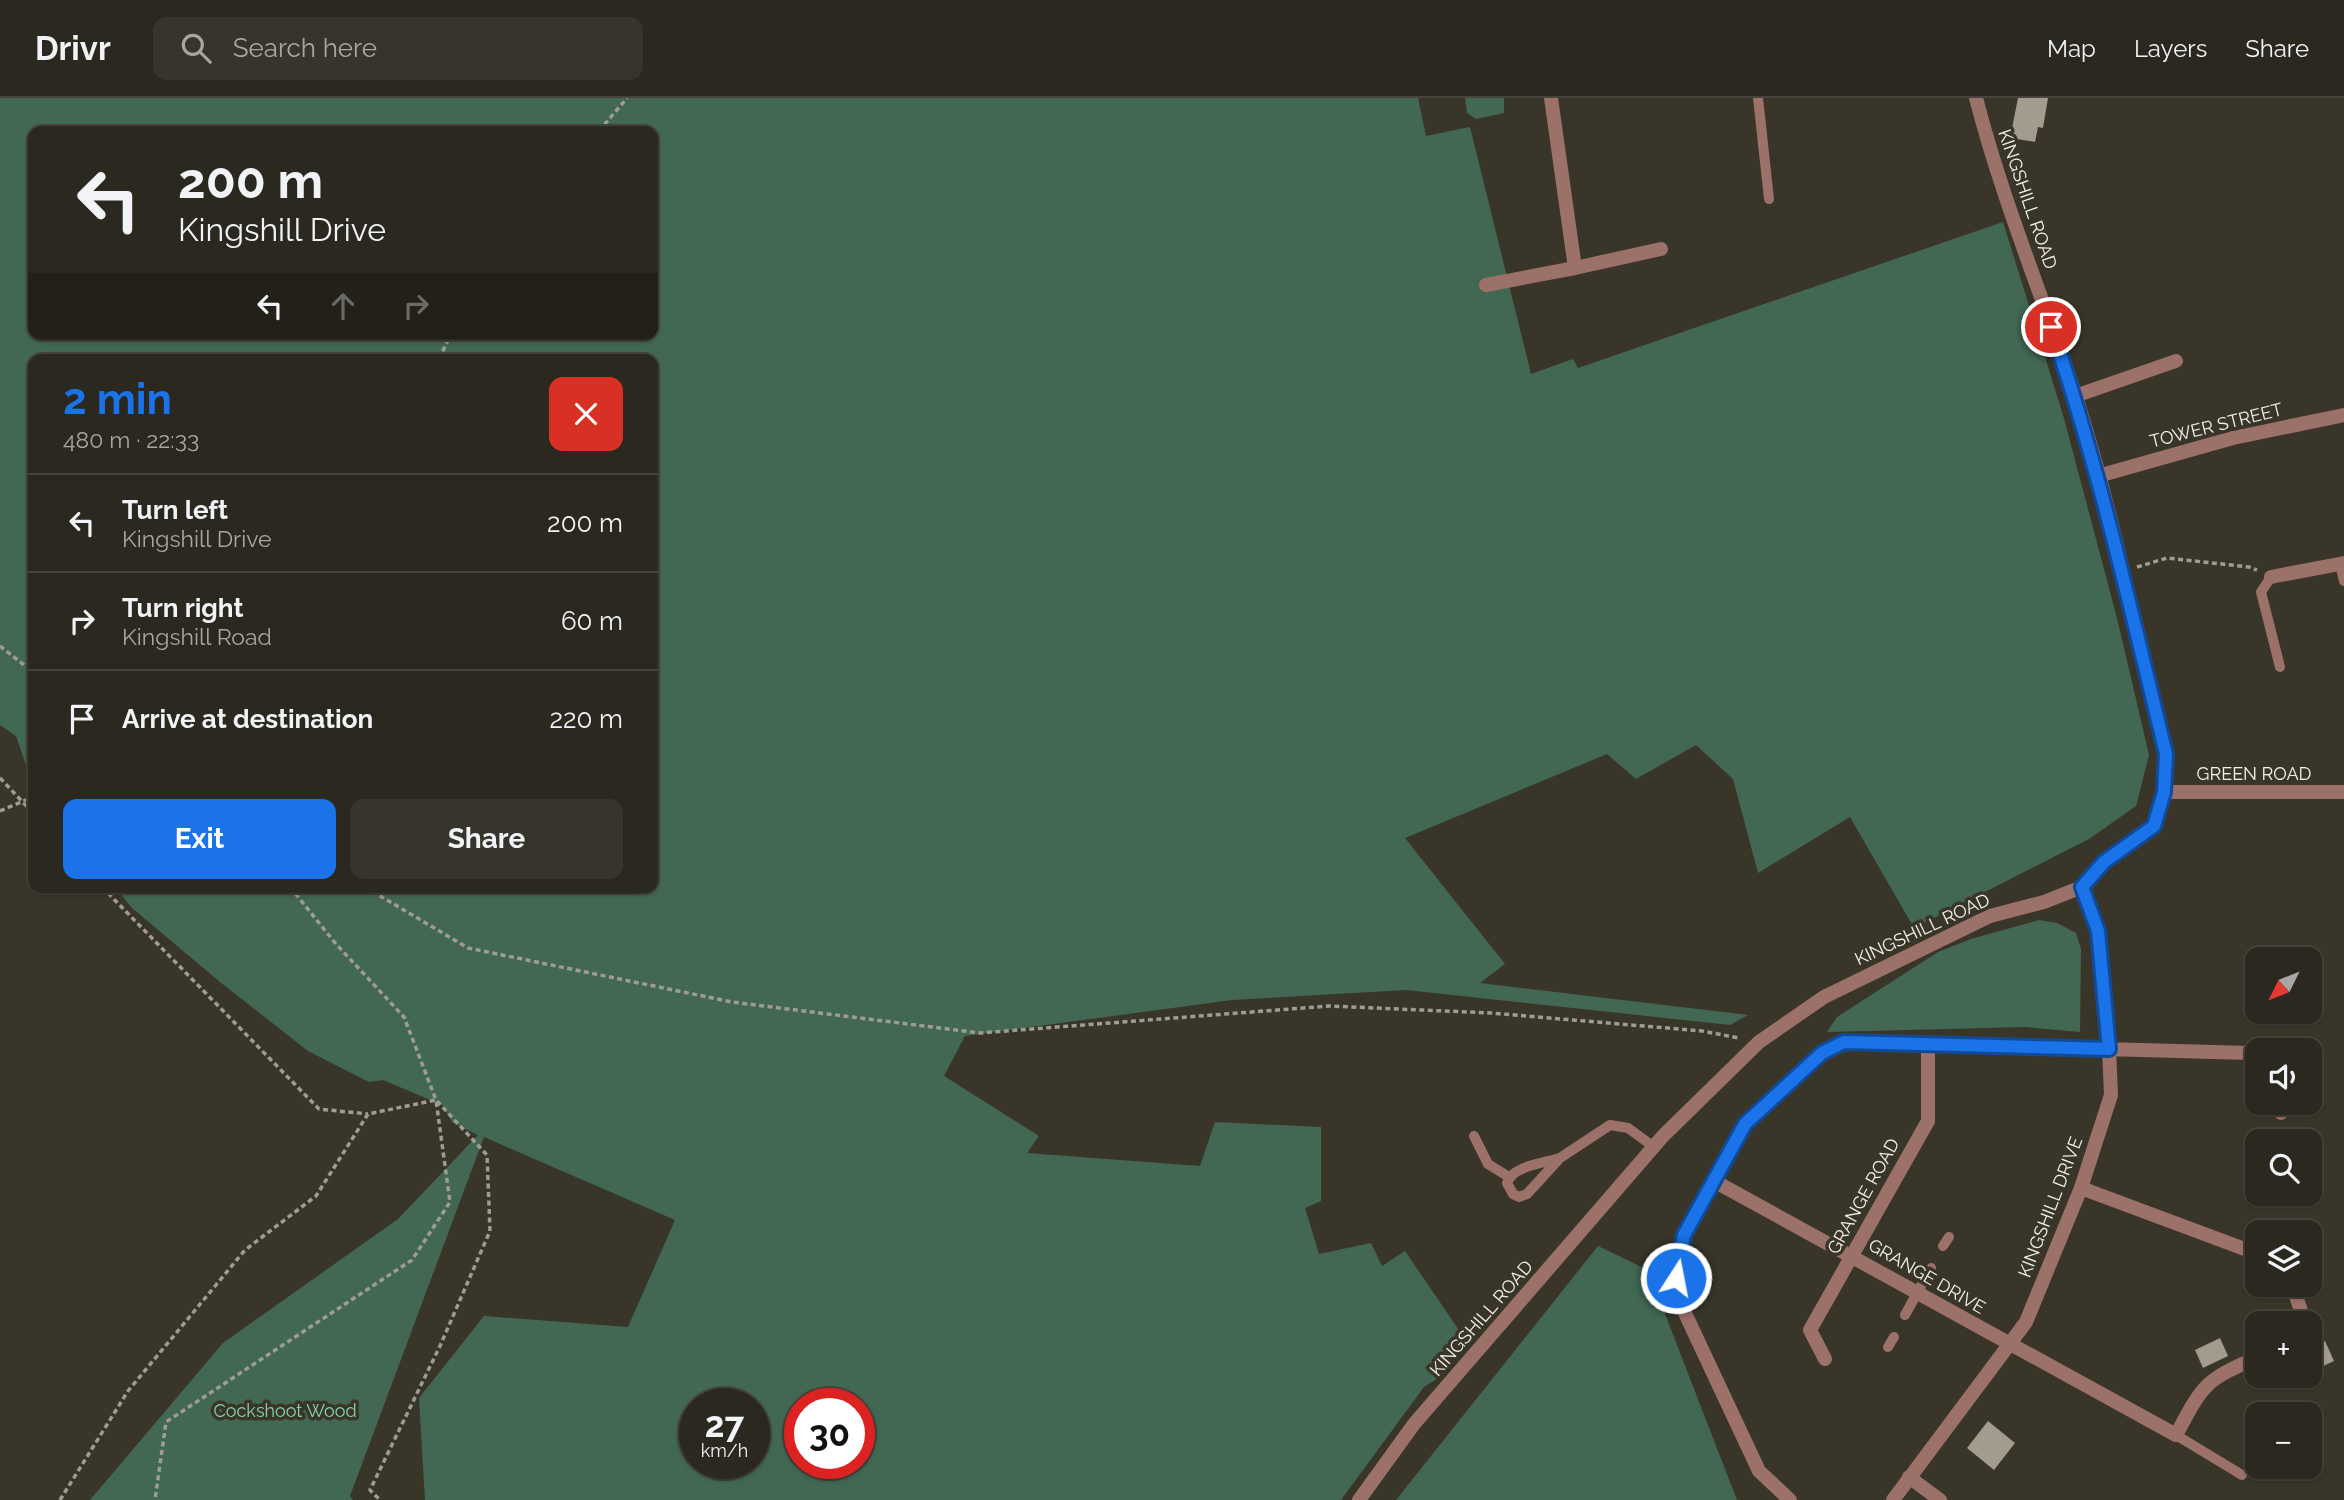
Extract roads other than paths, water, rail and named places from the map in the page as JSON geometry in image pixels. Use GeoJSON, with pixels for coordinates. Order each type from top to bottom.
{"type":"FeatureCollection","features":[{"type":"Feature","properties":{"kind":"street"},"geometry":{"type":"LineString","coordinates":[[1551,98],[1575,268]]}},
{"type":"Feature","properties":{"kind":"street","name":"KINGSHILL ROAD"},"geometry":{"type":"LineString","coordinates":[[1359,1500],[1414,1424],[1654,1147],[1759,1042],[1824,998],[1990,916],[2044,902],[2082,887],[2104,862],[2154,826],[2164,792],[2166,754],[2098,476],[2075,396],[1989,149],[1976,98]]}},
{"type":"Feature","properties":{"kind":"street"},"geometry":{"type":"LineString","coordinates":[[1486,285],[1661,249]]}},
{"type":"Feature","properties":{"kind":"street"},"geometry":{"type":"LineString","coordinates":[[2075,396],[2176,361]]}},
{"type":"Feature","properties":{"kind":"street","name":"TOWER STREET"},"geometry":{"type":"LineString","coordinates":[[2098,476],[2233,438],[2344,415]]}},
{"type":"Feature","properties":{"kind":"street"},"geometry":{"type":"LineString","coordinates":[[2271,577],[2342,564]]}},
{"type":"Feature","properties":{"kind":"street","name":"GREEN ROAD"},"geometry":{"type":"LineString","coordinates":[[2164,792],[2344,792]]}},
{"type":"Feature","properties":{"kind":"street","name":"KINGSHILL DRIVE"},"geometry":{"type":"LineString","coordinates":[[1893,1500],[2026,1322],[2081,1188],[2111,1095],[2098,931],[2082,887]]}},
{"type":"Feature","properties":{"kind":"street"},"geometry":{"type":"LineString","coordinates":[[1790,1500],[1759,1471],[1684,1311],[1676,1278],[1684,1235],[1745,1124],[1822,1053],[1844,1042],[2245,1053]]}},
{"type":"Feature","properties":{"kind":"street","name":"GRANGE ROAD"},"geometry":{"type":"LineString","coordinates":[[1825,1359],[1810,1330],[1928,1121],[1928,1043]]}},
{"type":"Feature","properties":{"kind":"street","name":"GRANGE DRIVE"},"geometry":{"type":"LineString","coordinates":[[1714,1181],[1853,1255],[2009,1345],[2176,1435]]}},
{"type":"Feature","properties":{"kind":"street"},"geometry":{"type":"LineString","coordinates":[[2081,1188],[2245,1249]]}},
{"type":"Feature","properties":{"kind":"street"},"geometry":{"type":"LineString","coordinates":[[2176,1435],[2201,1389],[2218,1374],[2245,1363]]}},
{"type":"Feature","properties":{"kind":"street"},"geometry":{"type":"LineString","coordinates":[[1909,1476],[1940,1500]]}},
{"type":"Feature","properties":{"kind":"lane"},"geometry":{"type":"LineString","coordinates":[[1758,98],[1769,199]]}},
{"type":"Feature","properties":{"kind":"lane"},"geometry":{"type":"LineString","coordinates":[[2342,564],[2344,581]]}},
{"type":"Feature","properties":{"kind":"lane"},"geometry":{"type":"LineString","coordinates":[[2271,577],[2261,592],[2280,667]]}},
{"type":"Feature","properties":{"kind":"lane"},"geometry":{"type":"LineString","coordinates":[[1560,1158],[1516,1172],[1509,1177],[1507,1183],[1513,1194],[1519,1197],[1527,1194],[1560,1158],[1610,1125],[1629,1128],[1654,1147]]}},
{"type":"Feature","properties":{"kind":"lane"},"geometry":{"type":"LineString","coordinates":[[1474,1136],[1488,1164],[1509,1177]]}},
{"type":"Feature","properties":{"kind":"lane"},"geometry":{"type":"LineString","coordinates":[[1905,1315],[1931,1268]]}},
{"type":"Feature","properties":{"kind":"lane"},"geometry":{"type":"LineString","coordinates":[[2176,1435],[2242,1475]]}},
{"type":"Feature","properties":{"kind":"park label","name":"Cockshoot Wood"},"geometry":{"type":"Point","coordinates":[285,1410]}}]}
